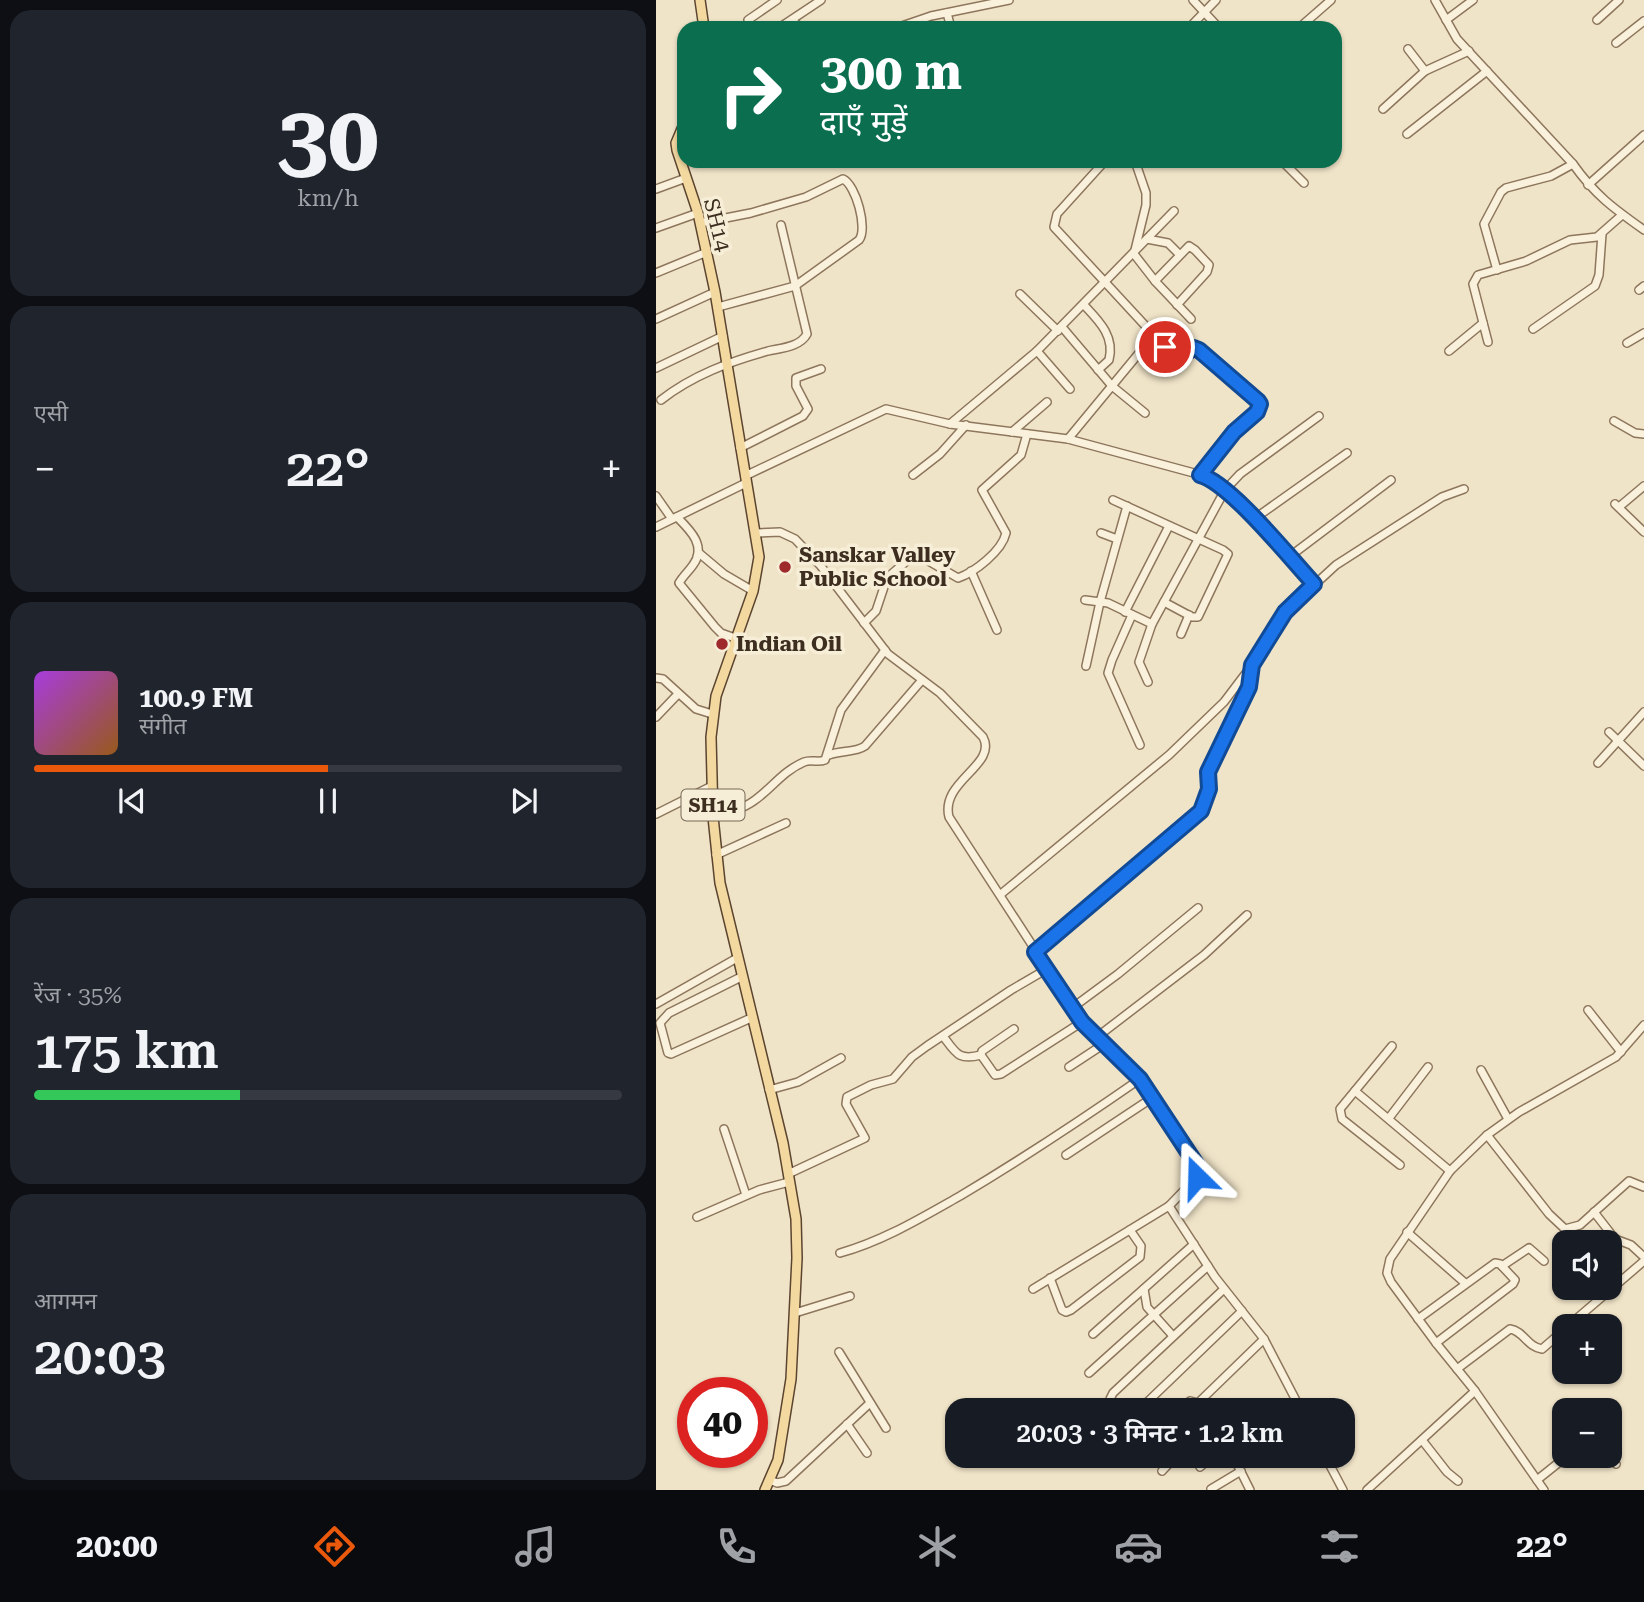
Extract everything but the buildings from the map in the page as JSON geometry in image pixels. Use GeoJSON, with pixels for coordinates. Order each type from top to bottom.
{"type":"FeatureCollection","features":[{"type":"Feature","properties":{"kind":"main road"},"geometry":{"type":"LineString","coordinates":[[700,0],[703,21]]}},
{"type":"Feature","properties":{"kind":"main road","name":"SH14"},"geometry":{"type":"LineString","coordinates":[[682,168],[698,213],[718,307],[759,557],[753,591],[735,638],[712,714],[712,786],[716,855],[736,958],[797,1219],[795,1313],[787,1405],[778,1460],[765,1490]]}},
{"type":"Feature","properties":{"kind":"street"},"geometry":{"type":"LineString","coordinates":[[748,21],[777,0]]}},
{"type":"Feature","properties":{"kind":"street"},"geometry":{"type":"LineString","coordinates":[[792,20],[821,0]]}},
{"type":"Feature","properties":{"kind":"street"},"geometry":{"type":"LineString","coordinates":[[920,21],[1009,0]]}},
{"type":"Feature","properties":{"kind":"street"},"geometry":{"type":"LineString","coordinates":[[1193,0],[1212,21]]}},
{"type":"Feature","properties":{"kind":"street"},"geometry":{"type":"LineString","coordinates":[[1196,21],[1216,0]]}},
{"type":"Feature","properties":{"kind":"street"},"geometry":{"type":"LineString","coordinates":[[1307,21],[1331,0]]}},
{"type":"Feature","properties":{"kind":"street"},"geometry":{"type":"LineString","coordinates":[[1435,0],[1457,40],[1573,164],[1588,185],[1602,200],[1644,230]]}},
{"type":"Feature","properties":{"kind":"street"},"geometry":{"type":"LineString","coordinates":[[1446,20],[1473,0]]}},
{"type":"Feature","properties":{"kind":"street"},"geometry":{"type":"LineString","coordinates":[[1597,19],[1619,0]]}},
{"type":"Feature","properties":{"kind":"street"},"geometry":{"type":"LineString","coordinates":[[947,13],[949,21]]}},
{"type":"Feature","properties":{"kind":"street"},"geometry":{"type":"LineString","coordinates":[[1616,43],[1644,21]]}},
{"type":"Feature","properties":{"kind":"street"},"geometry":{"type":"LineString","coordinates":[[1408,49],[1425,71]]}},
{"type":"Feature","properties":{"kind":"street"},"geometry":{"type":"LineString","coordinates":[[1383,109],[1425,71],[1469,51]]}},
{"type":"Feature","properties":{"kind":"street"},"geometry":{"type":"LineString","coordinates":[[1407,134],[1487,71]]}},
{"type":"Feature","properties":{"kind":"street"},"geometry":{"type":"LineString","coordinates":[[1588,185],[1644,135]]}},
{"type":"Feature","properties":{"kind":"street"},"geometry":{"type":"LineString","coordinates":[[1497,270],[1484,224],[1501,192],[1511,186],[1551,176],[1573,164]]}},
{"type":"Feature","properties":{"kind":"street"},"geometry":{"type":"LineString","coordinates":[[1098,168],[1062,207],[1053,223],[1054,227],[1165,347],[1181,355],[1194,348],[1199,350],[1260,404],[1257,412],[1228,439],[1200,475]]}},
{"type":"Feature","properties":{"kind":"street"},"geometry":{"type":"LineString","coordinates":[[1134,254],[1147,205],[1137,168]]}},
{"type":"Feature","properties":{"kind":"street"},"geometry":{"type":"LineString","coordinates":[[1289,168],[1304,183]]}},
{"type":"Feature","properties":{"kind":"street"},"geometry":{"type":"LineString","coordinates":[[656,189],[686,178]]}},
{"type":"Feature","properties":{"kind":"street"},"geometry":{"type":"LineString","coordinates":[[700,223],[806,197],[839,180],[847,180],[856,194],[863,235],[795,286],[718,307]]}},
{"type":"Feature","properties":{"kind":"street"},"geometry":{"type":"LineString","coordinates":[[950,424],[1037,351],[1174,211]]}},
{"type":"Feature","properties":{"kind":"street"},"geometry":{"type":"LineString","coordinates":[[656,228],[698,213]]}},
{"type":"Feature","properties":{"kind":"street"},"geometry":{"type":"LineString","coordinates":[[1488,342],[1473,284],[1482,274],[1526,261],[1570,240],[1592,239],[1622,215]]}},
{"type":"Feature","properties":{"kind":"street"},"geometry":{"type":"LineString","coordinates":[[661,400],[728,362],[791,345],[805,338],[781,225]]}},
{"type":"Feature","properties":{"kind":"street"},"geometry":{"type":"LineString","coordinates":[[1533,329],[1595,286],[1599,275],[1602,233]]}},
{"type":"Feature","properties":{"kind":"street"},"geometry":{"type":"LineString","coordinates":[[1147,239],[1168,243],[1179,254]]}},
{"type":"Feature","properties":{"kind":"street"},"geometry":{"type":"LineString","coordinates":[[1155,281],[1185,248],[1192,247],[1209,265],[1205,276],[1177,305]]}},
{"type":"Feature","properties":{"kind":"street"},"geometry":{"type":"LineString","coordinates":[[656,273],[707,252]]}},
{"type":"Feature","properties":{"kind":"street"},"geometry":{"type":"LineString","coordinates":[[1134,254],[1191,319]]}},
{"type":"Feature","properties":{"kind":"street"},"geometry":{"type":"LineString","coordinates":[[656,319],[715,292]]}},
{"type":"Feature","properties":{"kind":"street"},"geometry":{"type":"LineString","coordinates":[[1020,294],[1060,329],[1112,386],[1145,413]]}},
{"type":"Feature","properties":{"kind":"street"},"geometry":{"type":"LineString","coordinates":[[1084,305],[1106,329],[1109,337],[1109,360],[1099,370]]}},
{"type":"Feature","properties":{"kind":"street"},"geometry":{"type":"LineString","coordinates":[[1449,351],[1483,323]]}},
{"type":"Feature","properties":{"kind":"street"},"geometry":{"type":"LineString","coordinates":[[1627,343],[1644,333]]}},
{"type":"Feature","properties":{"kind":"street"},"geometry":{"type":"LineString","coordinates":[[1068,439],[1154,335]]}},
{"type":"Feature","properties":{"kind":"street"},"geometry":{"type":"LineString","coordinates":[[656,368],[723,336]]}},
{"type":"Feature","properties":{"kind":"street"},"geometry":{"type":"LineString","coordinates":[[1037,351],[1070,389]]}},
{"type":"Feature","properties":{"kind":"street"},"geometry":{"type":"LineString","coordinates":[[740,447],[803,416],[808,409],[795,382],[796,378],[821,369]]}},
{"type":"Feature","properties":{"kind":"street"},"geometry":{"type":"LineString","coordinates":[[1012,432],[1047,402]]}},
{"type":"Feature","properties":{"kind":"street"},"geometry":{"type":"LineString","coordinates":[[656,527],[886,409],[950,424],[1068,439],[1200,475],[1220,485],[1314,584]]}},
{"type":"Feature","properties":{"kind":"street"},"geometry":{"type":"LineString","coordinates":[[1148,682],[1139,662],[1152,624],[1225,490],[1240,474],[1319,416]]}},
{"type":"Feature","properties":{"kind":"street"},"geometry":{"type":"LineString","coordinates":[[1614,421],[1635,433],[1644,434]]}},
{"type":"Feature","properties":{"kind":"street"},"geometry":{"type":"LineString","coordinates":[[913,475],[940,454],[966,425]]}},
{"type":"Feature","properties":{"kind":"street"},"geometry":{"type":"LineString","coordinates":[[864,623],[876,611],[887,578],[910,558],[925,559],[958,578],[987,558],[1006,537],[1007,533],[982,490],[1021,455],[1027,434]]}},
{"type":"Feature","properties":{"kind":"street"},"geometry":{"type":"LineString","coordinates":[[1254,519],[1347,453]]}},
{"type":"Feature","properties":{"kind":"street"},"geometry":{"type":"LineString","coordinates":[[1289,557],[1391,480]]}},
{"type":"Feature","properties":{"kind":"street"},"geometry":{"type":"LineString","coordinates":[[1644,486],[1617,505],[1644,532]]}},
{"type":"Feature","properties":{"kind":"street"},"geometry":{"type":"LineString","coordinates":[[1001,894],[1169,755],[1224,702],[1252,665],[1285,612],[1314,584],[1336,565],[1442,497],[1464,489]]}},
{"type":"Feature","properties":{"kind":"street"},"geometry":{"type":"LineString","coordinates":[[656,496],[696,540],[699,553],[695,563],[679,583],[721,633],[735,638]]}},
{"type":"Feature","properties":{"kind":"street"},"geometry":{"type":"LineString","coordinates":[[1113,500],[1227,552],[1228,556],[1200,615],[1195,618],[1164,602]]}},
{"type":"Feature","properties":{"kind":"street"},"geometry":{"type":"LineString","coordinates":[[1086,666],[1100,602],[1127,506]]}},
{"type":"Feature","properties":{"kind":"street"},"geometry":{"type":"LineString","coordinates":[[1140,745],[1108,673],[1129,613],[1169,526]]}},
{"type":"Feature","properties":{"kind":"street"},"geometry":{"type":"LineString","coordinates":[[757,533],[780,532],[795,538],[820,565],[885,650],[954,706],[987,745],[986,754],[949,800],[949,817],[1072,1008],[1082,1022],[1140,1079],[1196,1164],[1198,1171],[1194,1183],[1169,1206],[1033,1289]]}},
{"type":"Feature","properties":{"kind":"street"},"geometry":{"type":"LineString","coordinates":[[1100,533],[1117,539]]}},
{"type":"Feature","properties":{"kind":"street"},"geometry":{"type":"LineString","coordinates":[[699,553],[724,574],[753,591]]}},
{"type":"Feature","properties":{"kind":"street"},"geometry":{"type":"LineString","coordinates":[[971,571],[997,630]]}},
{"type":"Feature","properties":{"kind":"street"},"geometry":{"type":"LineString","coordinates":[[1085,600],[1100,602],[1152,624]]}},
{"type":"Feature","properties":{"kind":"street"},"geometry":{"type":"LineString","coordinates":[[1181,634],[1189,615]]}},
{"type":"Feature","properties":{"kind":"street"},"geometry":{"type":"LineString","coordinates":[[829,754],[841,710],[885,650]]}},
{"type":"Feature","properties":{"kind":"street"},"geometry":{"type":"LineString","coordinates":[[1035,952],[1201,811],[1209,789],[1208,772],[1249,687],[1252,665]]}},
{"type":"Feature","properties":{"kind":"street"},"geometry":{"type":"LineString","coordinates":[[656,678],[663,679],[696,709],[712,714]]}},
{"type":"Feature","properties":{"kind":"street"},"geometry":{"type":"LineString","coordinates":[[713,817],[738,810],[755,800],[786,772],[808,760],[821,762],[829,754],[840,750],[859,750],[923,680]]}},
{"type":"Feature","properties":{"kind":"street"},"geometry":{"type":"LineString","coordinates":[[656,717],[678,694]]}},
{"type":"Feature","properties":{"kind":"street"},"geometry":{"type":"LineString","coordinates":[[1598,763],[1644,712]]}},
{"type":"Feature","properties":{"kind":"street"},"geometry":{"type":"LineString","coordinates":[[1609,732],[1643,762]]}},
{"type":"Feature","properties":{"kind":"street"},"geometry":{"type":"LineString","coordinates":[[656,814],[712,786]]}},
{"type":"Feature","properties":{"kind":"street"},"geometry":{"type":"LineString","coordinates":[[716,855],[786,823]]}},
{"type":"Feature","properties":{"kind":"street"},"geometry":{"type":"LineString","coordinates":[[1072,1008],[1198,908]]}},
{"type":"Feature","properties":{"kind":"street"},"geometry":{"type":"LineString","coordinates":[[1097,1037],[1204,956],[1247,915]]}},
{"type":"Feature","properties":{"kind":"street"},"geometry":{"type":"LineString","coordinates":[[656,1004],[736,958]]}},
{"type":"Feature","properties":{"kind":"street"},"geometry":{"type":"LineString","coordinates":[[697,1217],[789,1178],[863,1141],[864,1134],[846,1104],[847,1097],[871,1085],[893,1079],[912,1057],[1047,969]]}},
{"type":"Feature","properties":{"kind":"street"},"geometry":{"type":"LineString","coordinates":[[741,977],[663,1016],[660,1031],[668,1053],[671,1054],[751,1018]]}},
{"type":"Feature","properties":{"kind":"street"},"geometry":{"type":"LineString","coordinates":[[1588,1010],[1621,1052]]}},
{"type":"Feature","properties":{"kind":"street"},"geometry":{"type":"LineString","coordinates":[[981,1055],[990,1071],[998,1075],[1082,1022]]}},
{"type":"Feature","properties":{"kind":"street"},"geometry":{"type":"LineString","coordinates":[[1544,1490],[1475,1391],[1435,1343],[1387,1273],[1390,1259],[1450,1171],[1487,1135],[1508,1119],[1621,1052],[1643,1028]]}},
{"type":"Feature","properties":{"kind":"street"},"geometry":{"type":"LineString","coordinates":[[943,1036],[959,1056],[970,1058],[981,1055],[986,1048],[1014,1029]]}},
{"type":"Feature","properties":{"kind":"street"},"geometry":{"type":"LineString","coordinates":[[1069,1067],[1104,1044]]}},
{"type":"Feature","properties":{"kind":"street"},"geometry":{"type":"LineString","coordinates":[[1392,1046],[1340,1109],[1342,1119],[1400,1165]]}},
{"type":"Feature","properties":{"kind":"street"},"geometry":{"type":"LineString","coordinates":[[769,1090],[798,1082],[841,1058]]}},
{"type":"Feature","properties":{"kind":"street"},"geometry":{"type":"LineString","coordinates":[[1389,1118],[1428,1067]]}},
{"type":"Feature","properties":{"kind":"street"},"geometry":{"type":"LineString","coordinates":[[1481,1070],[1508,1119]]}},
{"type":"Feature","properties":{"kind":"street"},"geometry":{"type":"LineString","coordinates":[[840,1252],[867,1245],[945,1205],[1047,1143],[1140,1079]]}},
{"type":"Feature","properties":{"kind":"street"},"geometry":{"type":"LineString","coordinates":[[1355,1091],[1450,1171]]}},
{"type":"Feature","properties":{"kind":"street"},"geometry":{"type":"LineString","coordinates":[[1066,1155],[1152,1098]]}},
{"type":"Feature","properties":{"kind":"street"},"geometry":{"type":"LineString","coordinates":[[724,1129],[746,1195]]}},
{"type":"Feature","properties":{"kind":"street"},"geometry":{"type":"LineString","coordinates":[[1487,1135],[1556,1223],[1565,1228],[1572,1228],[1594,1212],[1629,1181],[1644,1187]]}},
{"type":"Feature","properties":{"kind":"street"},"geometry":{"type":"LineString","coordinates":[[1169,1206],[1224,1289],[1264,1339],[1295,1398]]}},
{"type":"Feature","properties":{"kind":"street"},"geometry":{"type":"LineString","coordinates":[[1594,1212],[1615,1239],[1631,1245],[1644,1259],[1622,1275]]}},
{"type":"Feature","properties":{"kind":"street"},"geometry":{"type":"LineString","coordinates":[[1050,1278],[1063,1310],[1071,1310],[1140,1257],[1141,1246],[1130,1230]]}},
{"type":"Feature","properties":{"kind":"street"},"geometry":{"type":"LineString","coordinates":[[1407,1231],[1466,1283]]}},
{"type":"Feature","properties":{"kind":"street"},"geometry":{"type":"LineString","coordinates":[[1093,1334],[1194,1244]]}},
{"type":"Feature","properties":{"kind":"street"},"geometry":{"type":"LineString","coordinates":[[1502,1266],[1529,1248],[1544,1261]]}},
{"type":"Feature","properties":{"kind":"street"},"geometry":{"type":"LineString","coordinates":[[1418,1319],[1492,1264],[1498,1263],[1515,1280],[1435,1343]]}},
{"type":"Feature","properties":{"kind":"street"},"geometry":{"type":"LineString","coordinates":[[1089,1374],[1208,1266]]}},
{"type":"Feature","properties":{"kind":"street"},"geometry":{"type":"LineString","coordinates":[[1144,1289],[1145,1303],[1173,1336]]}},
{"type":"Feature","properties":{"kind":"street"},"geometry":{"type":"LineString","coordinates":[[1110,1398],[1224,1289]]}},
{"type":"Feature","properties":{"kind":"street"},"geometry":{"type":"LineString","coordinates":[[795,1313],[850,1296]]}},
{"type":"Feature","properties":{"kind":"street"},"geometry":{"type":"LineString","coordinates":[[1580,1314],[1595,1300]]}},
{"type":"Feature","properties":{"kind":"street"},"geometry":{"type":"LineString","coordinates":[[1151,1398],[1242,1311]]}},
{"type":"Feature","properties":{"kind":"street"},"geometry":{"type":"LineString","coordinates":[[1457,1369],[1509,1329],[1519,1332],[1534,1348],[1542,1349],[1552,1340]]}},
{"type":"Feature","properties":{"kind":"street"},"geometry":{"type":"LineString","coordinates":[[1203,1398],[1264,1339]]}},
{"type":"Feature","properties":{"kind":"street"},"geometry":{"type":"LineString","coordinates":[[839,1352],[886,1428]]}},
{"type":"Feature","properties":{"kind":"street"},"geometry":{"type":"LineString","coordinates":[[1367,1490],[1475,1391]]}},
{"type":"Feature","properties":{"kind":"street"},"geometry":{"type":"LineString","coordinates":[[770,1480],[777,1483],[786,1481],[870,1402]]}},
{"type":"Feature","properties":{"kind":"street"},"geometry":{"type":"LineString","coordinates":[[847,1424],[867,1453]]}},
{"type":"Feature","properties":{"kind":"street"},"geometry":{"type":"LineString","coordinates":[[1422,1440],[1447,1472],[1458,1481]]}},
{"type":"Feature","properties":{"kind":"street"},"geometry":{"type":"LineString","coordinates":[[1162,1471],[1165,1468]]}},
{"type":"Feature","properties":{"kind":"street"},"geometry":{"type":"LineString","coordinates":[[1240,1468],[1250,1490]]}},
{"type":"Feature","properties":{"kind":"street"},"geometry":{"type":"LineString","coordinates":[[1331,1468],[1343,1490]]}},
{"type":"Feature","properties":{"kind":"street"},"geometry":{"type":"LineString","coordinates":[[1537,1480],[1552,1468]]}},
{"type":"Feature","properties":{"kind":"street"},"geometry":{"type":"LineString","coordinates":[[1211,1489],[1242,1471]]}},
{"type":"Feature","properties":{"kind":"place","name":"Sanskar Valley Public School"},"geometry":{"type":"Point","coordinates":[785,567]}},
{"type":"Feature","properties":{"kind":"place","name":"Indian Oil"},"geometry":{"type":"Point","coordinates":[722,644]}},
{"type":"Feature","properties":{"kind":"route"},"geometry":{"type":"LineString","coordinates":[[1165,347],[1181,355],[1194,348],[1199,350],[1260,404],[1260,409],[1234,432],[1200,475],[1220,485],[1238,502],[1314,584],[1285,612],[1252,665],[1249,687],[1208,772],[1209,789],[1197,817],[1035,952],[1082,1022],[1140,1079],[1196,1164],[1197,1177]]}}]}
